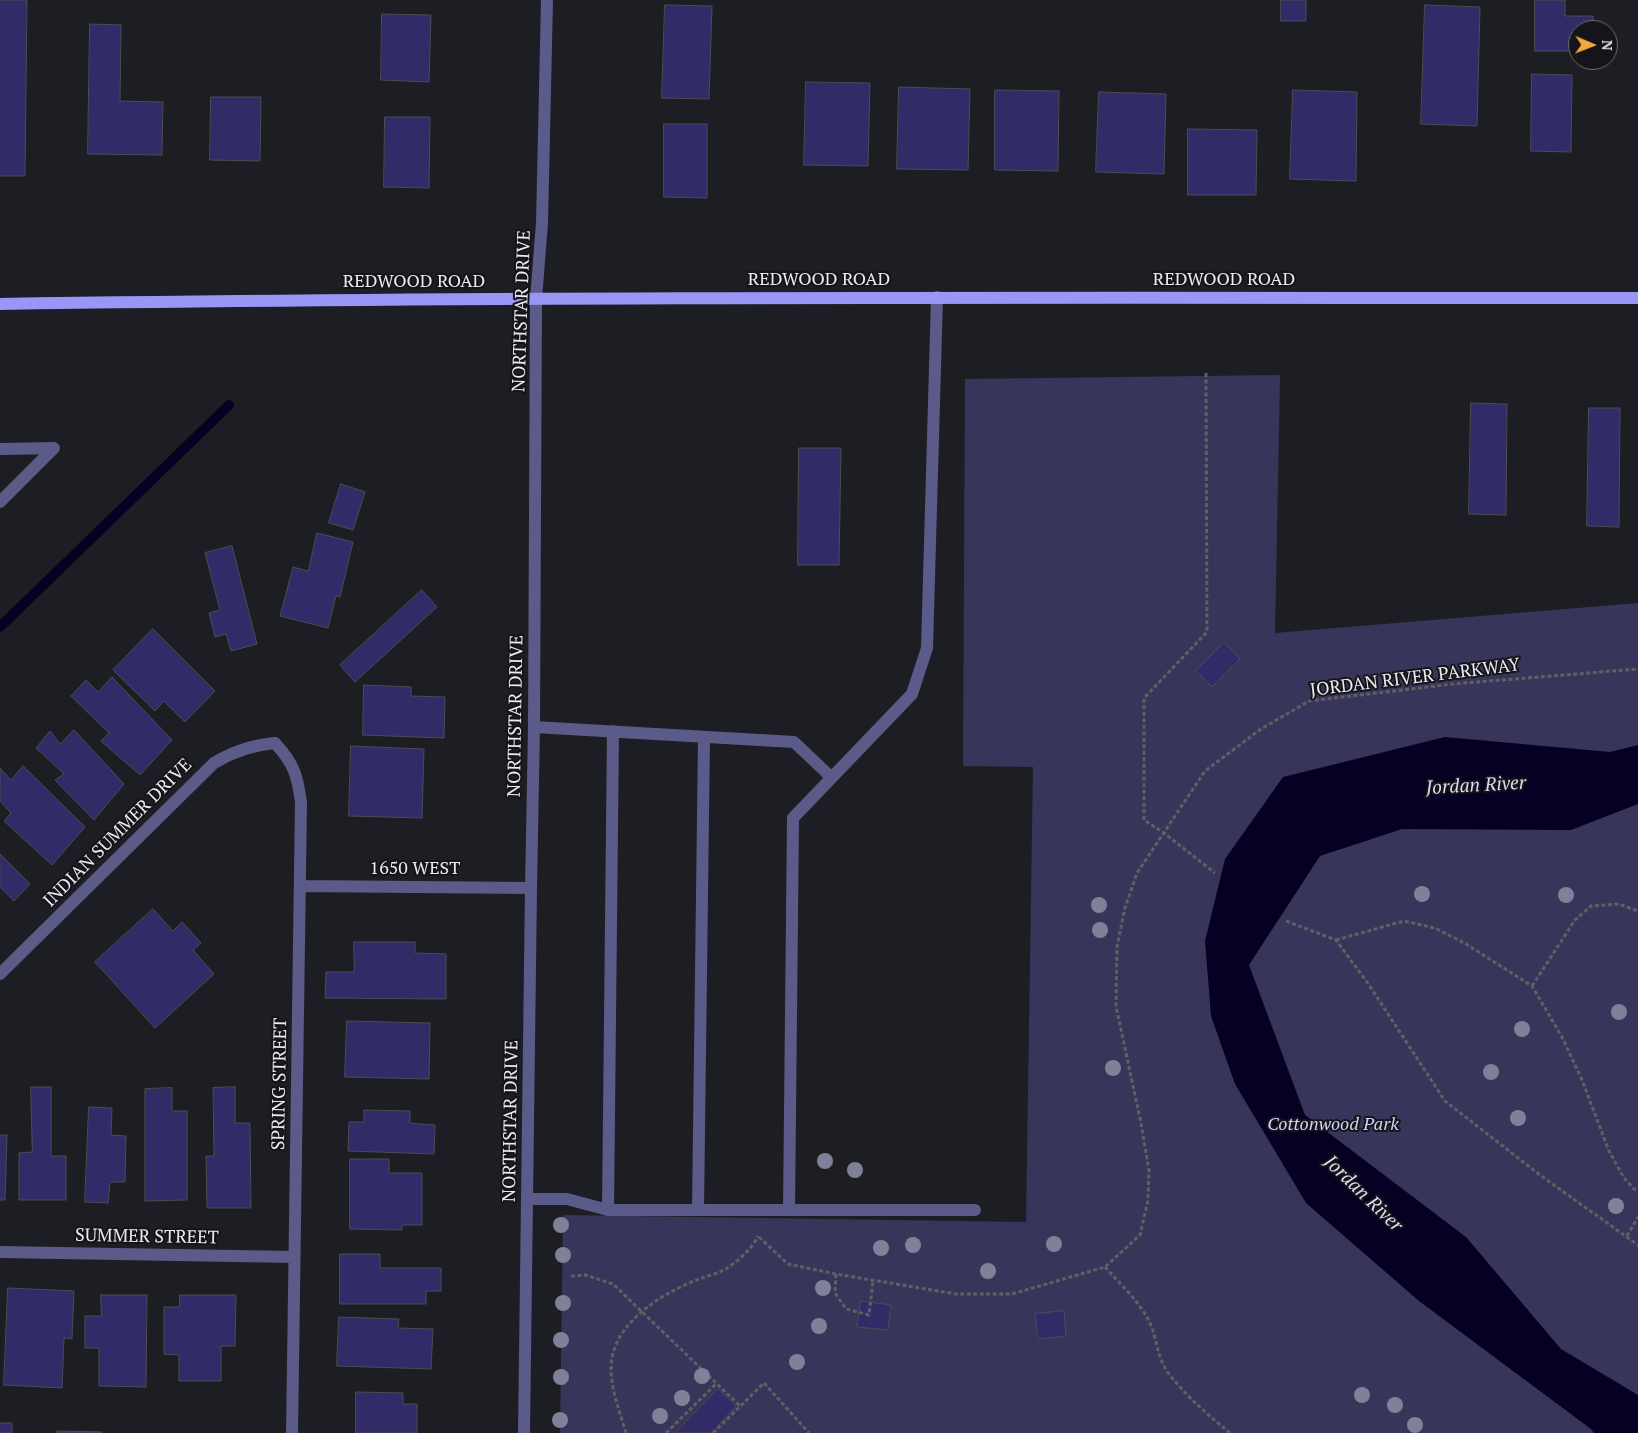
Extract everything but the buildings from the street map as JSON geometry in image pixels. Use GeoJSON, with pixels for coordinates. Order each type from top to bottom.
{"type":"FeatureCollection","features":[{"type":"Feature","properties":{"kind":"main road","name":"REDWOOD ROAD"},"geometry":{"type":"LineString","coordinates":[[0,304],[937,297],[1638,298]]}},
{"type":"Feature","properties":{"kind":"street","name":"NORTHSTAR DRIVE"},"geometry":{"type":"LineString","coordinates":[[524,1433],[534,727],[536,299],[542,223],[547,0]]}},
{"type":"Feature","properties":{"kind":"street"},"geometry":{"type":"LineString","coordinates":[[789,1210],[793,818],[912,694],[927,648],[937,297]]}},
{"type":"Feature","properties":{"kind":"street"},"geometry":{"type":"LineString","coordinates":[[0,449],[54,448],[0,502]]}},
{"type":"Feature","properties":{"kind":"street"},"geometry":{"type":"LineString","coordinates":[[534,727],[794,742],[831,777]]}},
{"type":"Feature","properties":{"kind":"street"},"geometry":{"type":"LineString","coordinates":[[608,1210],[613,731]]}},
{"type":"Feature","properties":{"kind":"street"},"geometry":{"type":"LineString","coordinates":[[698,1210],[704,737]]}},
{"type":"Feature","properties":{"kind":"street","name":"SPRING STREET"},"geometry":{"type":"LineString","coordinates":[[275,743],[289,759],[298,780],[301,802],[292,1433]]}},
{"type":"Feature","properties":{"kind":"street","name":"INDIAN SUMMER DRIVE"},"geometry":{"type":"LineString","coordinates":[[0,974],[214,763],[232,752],[253,745],[275,743]]}},
{"type":"Feature","properties":{"kind":"street","name":"1650 WEST"},"geometry":{"type":"LineString","coordinates":[[300,886],[531,888]]}},
{"type":"Feature","properties":{"kind":"street"},"geometry":{"type":"LineString","coordinates":[[527,1199],[567,1199],[608,1210],[975,1210]]}},
{"type":"Feature","properties":{"kind":"street","name":"SUMMER STREET"},"geometry":{"type":"LineString","coordinates":[[0,1252],[294,1257]]}},
{"type":"Feature","properties":{"kind":"path"},"geometry":{"type":"LineString","coordinates":[[1206,373],[1207,632],[1144,698],[1144,820],[1164,833],[1215,873]]}},
{"type":"Feature","properties":{"kind":"path","name":"JORDAN RIVER PARKWAY"},"geometry":{"type":"LineString","coordinates":[[1105,1266],[1140,1236],[1148,1200],[1149,1171],[1141,1123],[1116,1006],[1117,946],[1125,908],[1137,873],[1205,771],[1260,728],[1309,702],[1453,684],[1638,669]]}},
{"type":"Feature","properties":{"kind":"path"},"geometry":{"type":"LineString","coordinates":[[1532,986],[1575,920],[1591,906],[1619,904],[1638,911]]}},
{"type":"Feature","properties":{"kind":"path"},"geometry":{"type":"LineString","coordinates":[[1286,921],[1336,940],[1369,985],[1445,1101],[1540,1175],[1638,1244]]}},
{"type":"Feature","properties":{"kind":"path"},"geometry":{"type":"LineString","coordinates":[[1336,940],[1404,921],[1435,928],[1466,944],[1532,986],[1570,1054],[1609,1151],[1624,1178],[1634,1190],[1638,1191]]}},
{"type":"Feature","properties":{"kind":"path"},"geometry":{"type":"LineString","coordinates":[[756,1210],[759,1237],[788,1264],[873,1281],[956,1294],[1012,1294],[1105,1266],[1135,1301],[1149,1322],[1158,1356],[1169,1374],[1199,1407],[1230,1433]]}},
{"type":"Feature","properties":{"kind":"path"},"geometry":{"type":"LineString","coordinates":[[1627,1236],[1638,1217]]}},
{"type":"Feature","properties":{"kind":"path"},"geometry":{"type":"LineString","coordinates":[[626,1433],[613,1388],[612,1358],[620,1337],[642,1310],[683,1285],[724,1270],[742,1256],[759,1237]]}},
{"type":"Feature","properties":{"kind":"path"},"geometry":{"type":"LineString","coordinates":[[836,1274],[835,1294],[846,1309],[869,1314],[873,1281]]}},
{"type":"Feature","properties":{"kind":"path"},"geometry":{"type":"LineString","coordinates":[[572,1276],[585,1275],[613,1284],[740,1406]]}},
{"type":"Feature","properties":{"kind":"path"},"geometry":{"type":"LineString","coordinates":[[666,1433],[717,1383]]}},
{"type":"Feature","properties":{"kind":"path"},"geometry":{"type":"LineString","coordinates":[[713,1433],[764,1383],[808,1433]]}},
{"type":"Feature","properties":{"kind":"green space","name":"Cottonwood Park"},"geometry":{"type":"Polygon","coordinates":[[[1280,375],[1275,633],[1638,603],[1638,1433],[560,1433],[563,1215],[1026,1222],[1033,767],[963,766],[965,379],[1280,375]]]}},
{"type":"Feature","properties":{"kind":"water","name":"Jordan River"},"geometry":{"type":"Polygon","coordinates":[[[1445,737],[1610,752],[1638,745],[1638,804],[1571,830],[1402,829],[1320,856],[1249,965],[1305,1115],[1466,1237],[1561,1349],[1638,1395],[1638,1433],[1594,1433],[1419,1301],[1306,1203],[1235,1084],[1211,1016],[1205,941],[1225,859],[1283,777],[1445,737]]]}},
{"type":"Feature","properties":{"kind":"waterway"},"geometry":{"type":"LineString","coordinates":[[0,627],[229,405]]}}]}
